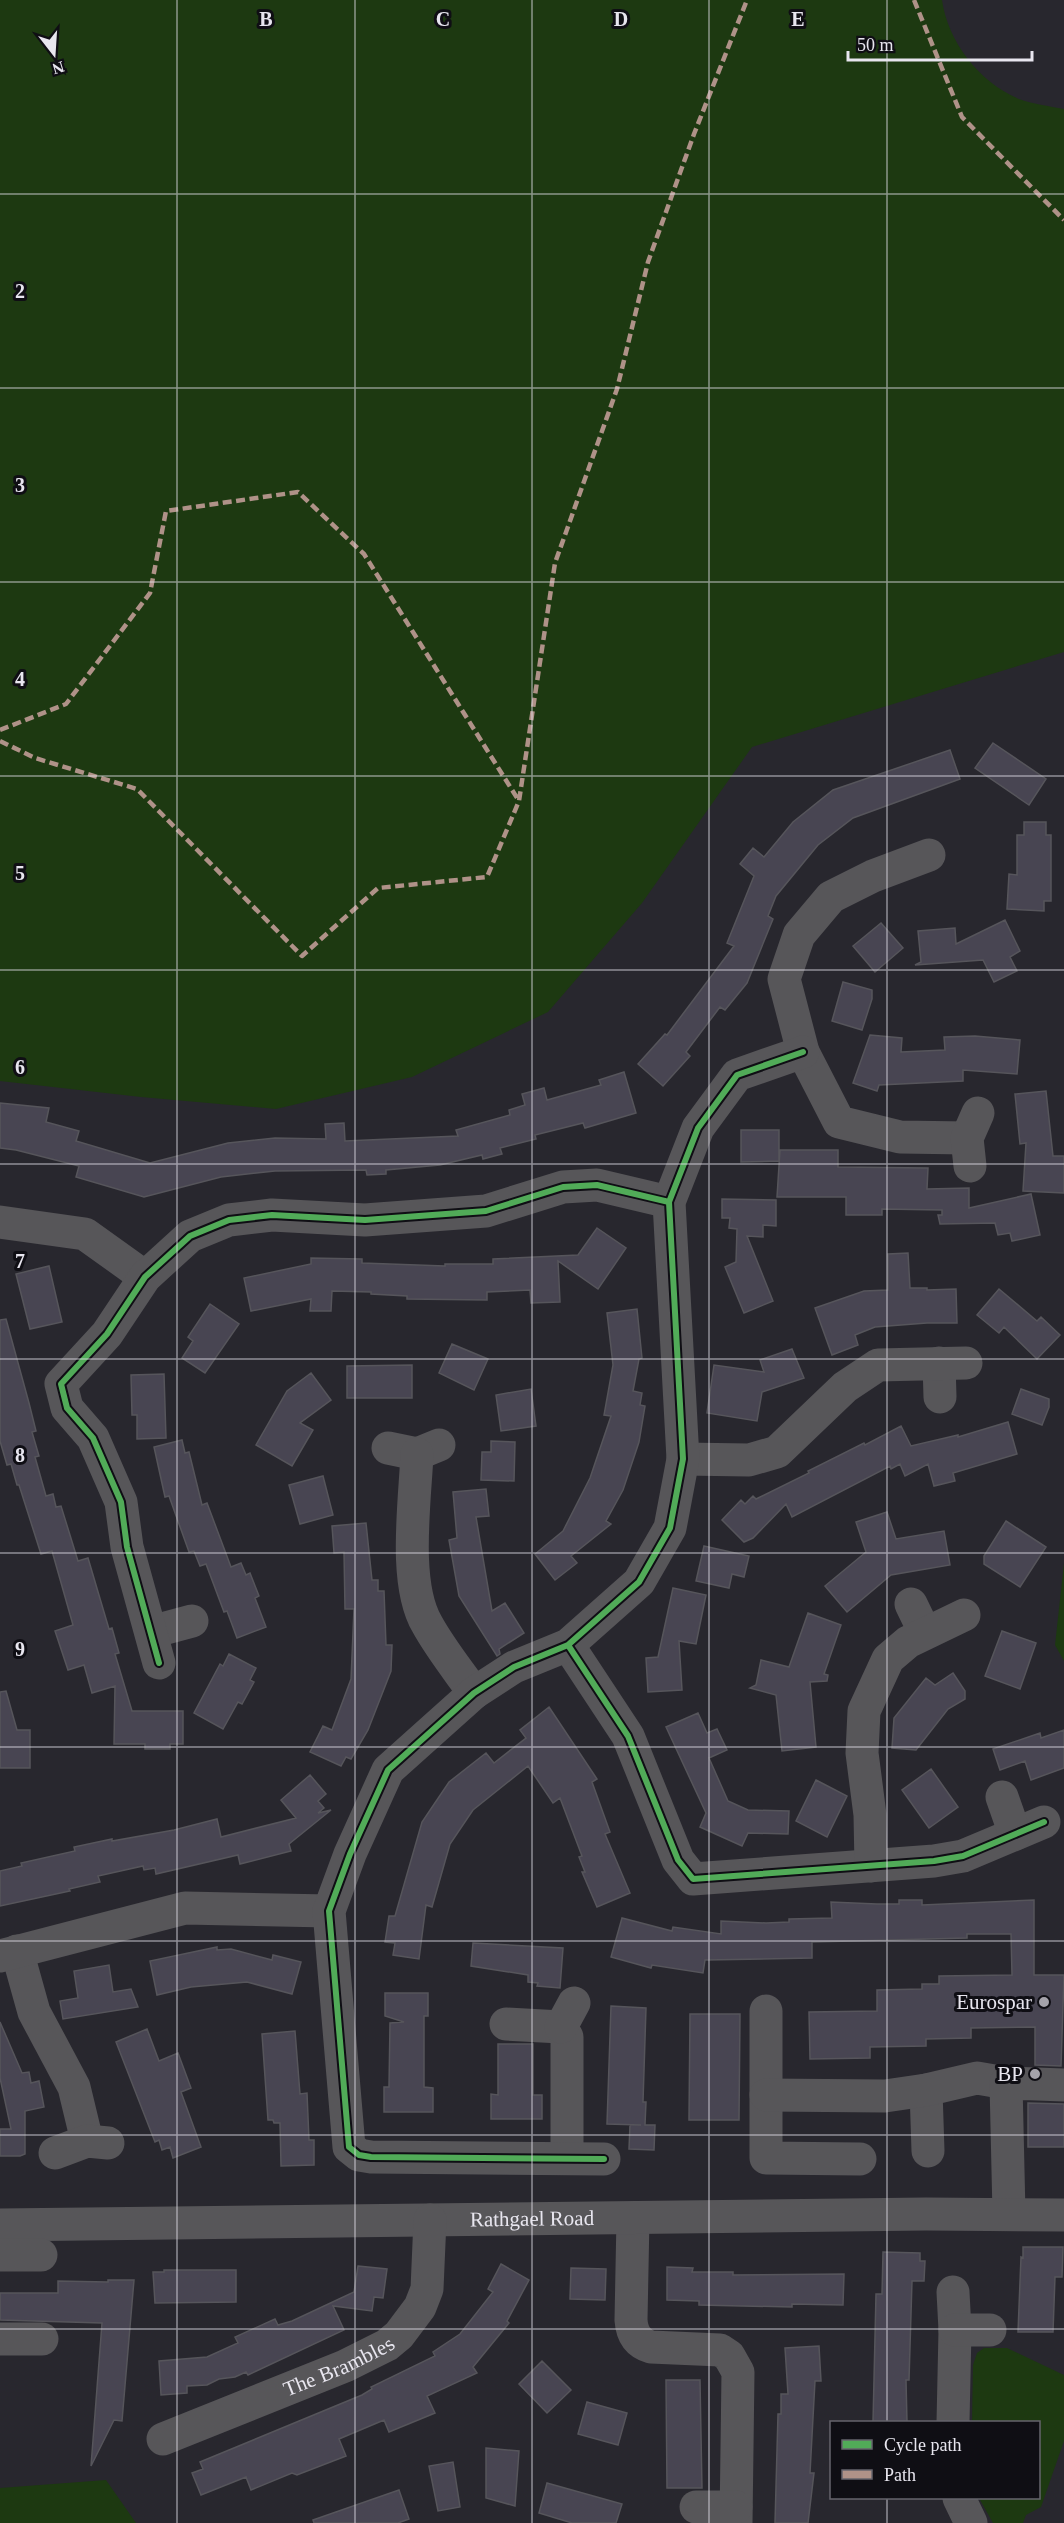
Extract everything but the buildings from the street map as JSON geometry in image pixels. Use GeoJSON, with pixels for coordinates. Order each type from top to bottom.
{"type":"FeatureCollection","features":[{"type":"Feature","properties":{"kind":"street"},"geometry":{"type":"LineString","coordinates":[[929,855],[873,876],[831,897],[799,935],[784,979],[803,1052],[839,1122],[900,1137],[972,1139]]}},
{"type":"Feature","properties":{"kind":"street"},"geometry":{"type":"LineString","coordinates":[[604,2159],[370,2157],[359,2155],[349,2147],[329,1911],[350,1854],[387,1770],[474,1693],[514,1667],[568,1645],[639,1582],[670,1528],[683,1459],[669,1203],[698,1128],[737,1075],[803,1052]]}},
{"type":"Feature","properties":{"kind":"street"},"geometry":{"type":"LineString","coordinates":[[159,1663],[127,1547],[121,1502],[93,1438],[67,1408],[61,1384],[107,1334],[145,1277],[190,1236],[229,1220],[272,1215],[365,1220],[486,1211],[563,1187],[597,1185],[669,1203]]}},
{"type":"Feature","properties":{"kind":"street"},"geometry":{"type":"LineString","coordinates":[[0,1222],[85,1234],[145,1277]]}},
{"type":"Feature","properties":{"kind":"street"},"geometry":{"type":"LineString","coordinates":[[683,1459],[749,1460],[777,1452],[845,1387],[878,1365],[953,1363],[940,1397]]}},
{"type":"Feature","properties":{"kind":"street"},"geometry":{"type":"LineString","coordinates":[[415,1449],[413,1558],[417,1600],[426,1623],[474,1693]]}},
{"type":"Feature","properties":{"kind":"street"},"geometry":{"type":"LineString","coordinates":[[911,1604],[925,1633]]}},
{"type":"Feature","properties":{"kind":"street"},"geometry":{"type":"LineString","coordinates":[[871,1866],[870,1815],[862,1753],[864,1711],[888,1659],[908,1642],[964,1615]]}},
{"type":"Feature","properties":{"kind":"street"},"geometry":{"type":"LineString","coordinates":[[151,1632],[192,1621]]}},
{"type":"Feature","properties":{"kind":"street"},"geometry":{"type":"LineString","coordinates":[[568,1645],[628,1736],[678,1860],[693,1879],[871,1866],[963,1856],[1030,1828],[1002,1797]]}},
{"type":"Feature","properties":{"kind":"street"},"geometry":{"type":"LineString","coordinates":[[55,2153],[98,2142],[74,2087],[34,2012],[8,1954],[185,1908],[329,1911]]}},
{"type":"Feature","properties":{"kind":"street"},"geometry":{"type":"LineString","coordinates":[[766,2011],[766,2158],[860,2159]]}},
{"type":"Feature","properties":{"kind":"street"},"geometry":{"type":"LineString","coordinates":[[506,2024],[568,2015],[567,2158]]}},
{"type":"Feature","properties":{"kind":"street"},"geometry":{"type":"LineString","coordinates":[[766,2095],[885,2096],[926,2090],[977,2078],[1006,2083],[1064,2085]]}},
{"type":"Feature","properties":{"kind":"street"},"geometry":{"type":"LineString","coordinates":[[1006,2083],[1009,2214]]}},
{"type":"Feature","properties":{"kind":"street"},"geometry":{"type":"LineString","coordinates":[[926,2090],[928,2151]]}},
{"type":"Feature","properties":{"kind":"street","name":"Rathgael Road"},"geometry":{"type":"LineString","coordinates":[[0,2225],[1064,2215]]}},
{"type":"Feature","properties":{"kind":"street"},"geometry":{"type":"LineString","coordinates":[[633,2218],[631,2320],[635,2336],[651,2347],[720,2350],[734,2363],[738,2372],[736,2515],[696,2507]]}},
{"type":"Feature","properties":{"kind":"street","name":"The Brambles"},"geometry":{"type":"LineString","coordinates":[[163,2439],[345,2366],[387,2345],[399,2335],[420,2307],[427,2289],[430,2220]]}},
{"type":"Feature","properties":{"kind":"street"},"geometry":{"type":"LineString","coordinates":[[0,2255],[41,2255]]}},
{"type":"Feature","properties":{"kind":"street"},"geometry":{"type":"LineString","coordinates":[[953,2292],[955,2330],[953,2421]]}},
{"type":"Feature","properties":{"kind":"street"},"geometry":{"type":"LineString","coordinates":[[955,2330],[990,2330]]}},
{"type":"Feature","properties":{"kind":"street"},"geometry":{"type":"LineString","coordinates":[[0,2339],[42,2339]]}},
{"type":"Feature","properties":{"kind":"street"},"geometry":{"type":"LineString","coordinates":[[959,2499],[971,2523]]}},
{"type":"Feature","properties":{"kind":"green space"},"geometry":{"type":"Polygon","coordinates":[[[0,0],[942,0],[945,16],[958,45],[968,59],[991,82],[1004,92],[1019,99],[1064,109],[1064,652],[752,747],[642,903],[548,1012],[412,1077],[276,1109],[0,1081],[0,0]]]}},
{"type":"Feature","properties":{"kind":"green space"},"geometry":{"type":"Polygon","coordinates":[[[1064,1563],[1064,1661],[1055,1645],[1064,1563]]]}},
{"type":"Feature","properties":{"kind":"green space"},"geometry":{"type":"Polygon","coordinates":[[[984,2348],[1007,2348],[1064,2375],[1064,2441],[1041,2507],[1026,2515],[1023,2523],[993,2523],[980,2499],[1040,2499],[1040,2421],[972,2421],[973,2365],[977,2353],[984,2348]]]}},
{"type":"Feature","properties":{"kind":"green space"},"geometry":{"type":"Polygon","coordinates":[[[106,2480],[136,2523],[0,2523],[0,2488],[106,2480]]]}},
{"type":"Feature","properties":{"kind":"marked path"},"geometry":{"type":"LineString","coordinates":[[0,730],[66,704],[150,593],[166,511],[298,492],[364,554],[519,801],[555,563],[617,389],[648,262],[694,134],[747,0]]}},
{"type":"Feature","properties":{"kind":"marked path"},"geometry":{"type":"LineString","coordinates":[[914,0],[962,117],[1064,220]]}},
{"type":"Feature","properties":{"kind":"marked path"},"geometry":{"type":"LineString","coordinates":[[0,741],[35,758],[137,789],[302,956],[378,888],[487,877],[519,801]]}},
{"type":"Feature","properties":{"kind":"cycle path"},"geometry":{"type":"LineString","coordinates":[[604,2159],[371,2157],[359,2155],[349,2147],[329,1911],[350,1854],[388,1770],[474,1693],[514,1667],[568,1645],[639,1582],[670,1528],[683,1459],[669,1202],[698,1128],[737,1075],[803,1052]]}},
{"type":"Feature","properties":{"kind":"cycle path"},"geometry":{"type":"LineString","coordinates":[[159,1663],[127,1547],[121,1502],[93,1438],[67,1408],[61,1384],[107,1334],[145,1277],[190,1236],[229,1220],[272,1215],[365,1220],[486,1211],[563,1187],[597,1185],[669,1202]]}},
{"type":"Feature","properties":{"kind":"cycle path"},"geometry":{"type":"LineString","coordinates":[[568,1645],[628,1736],[678,1860],[693,1879],[934,1861],[963,1856],[1044,1822]]}},
{"type":"Feature","properties":{"kind":"place","name":"Eurospar"},"geometry":{"type":"Point","coordinates":[1044,2002]}},
{"type":"Feature","properties":{"kind":"place","name":"BP"},"geometry":{"type":"Point","coordinates":[1035,2074]}}]}
